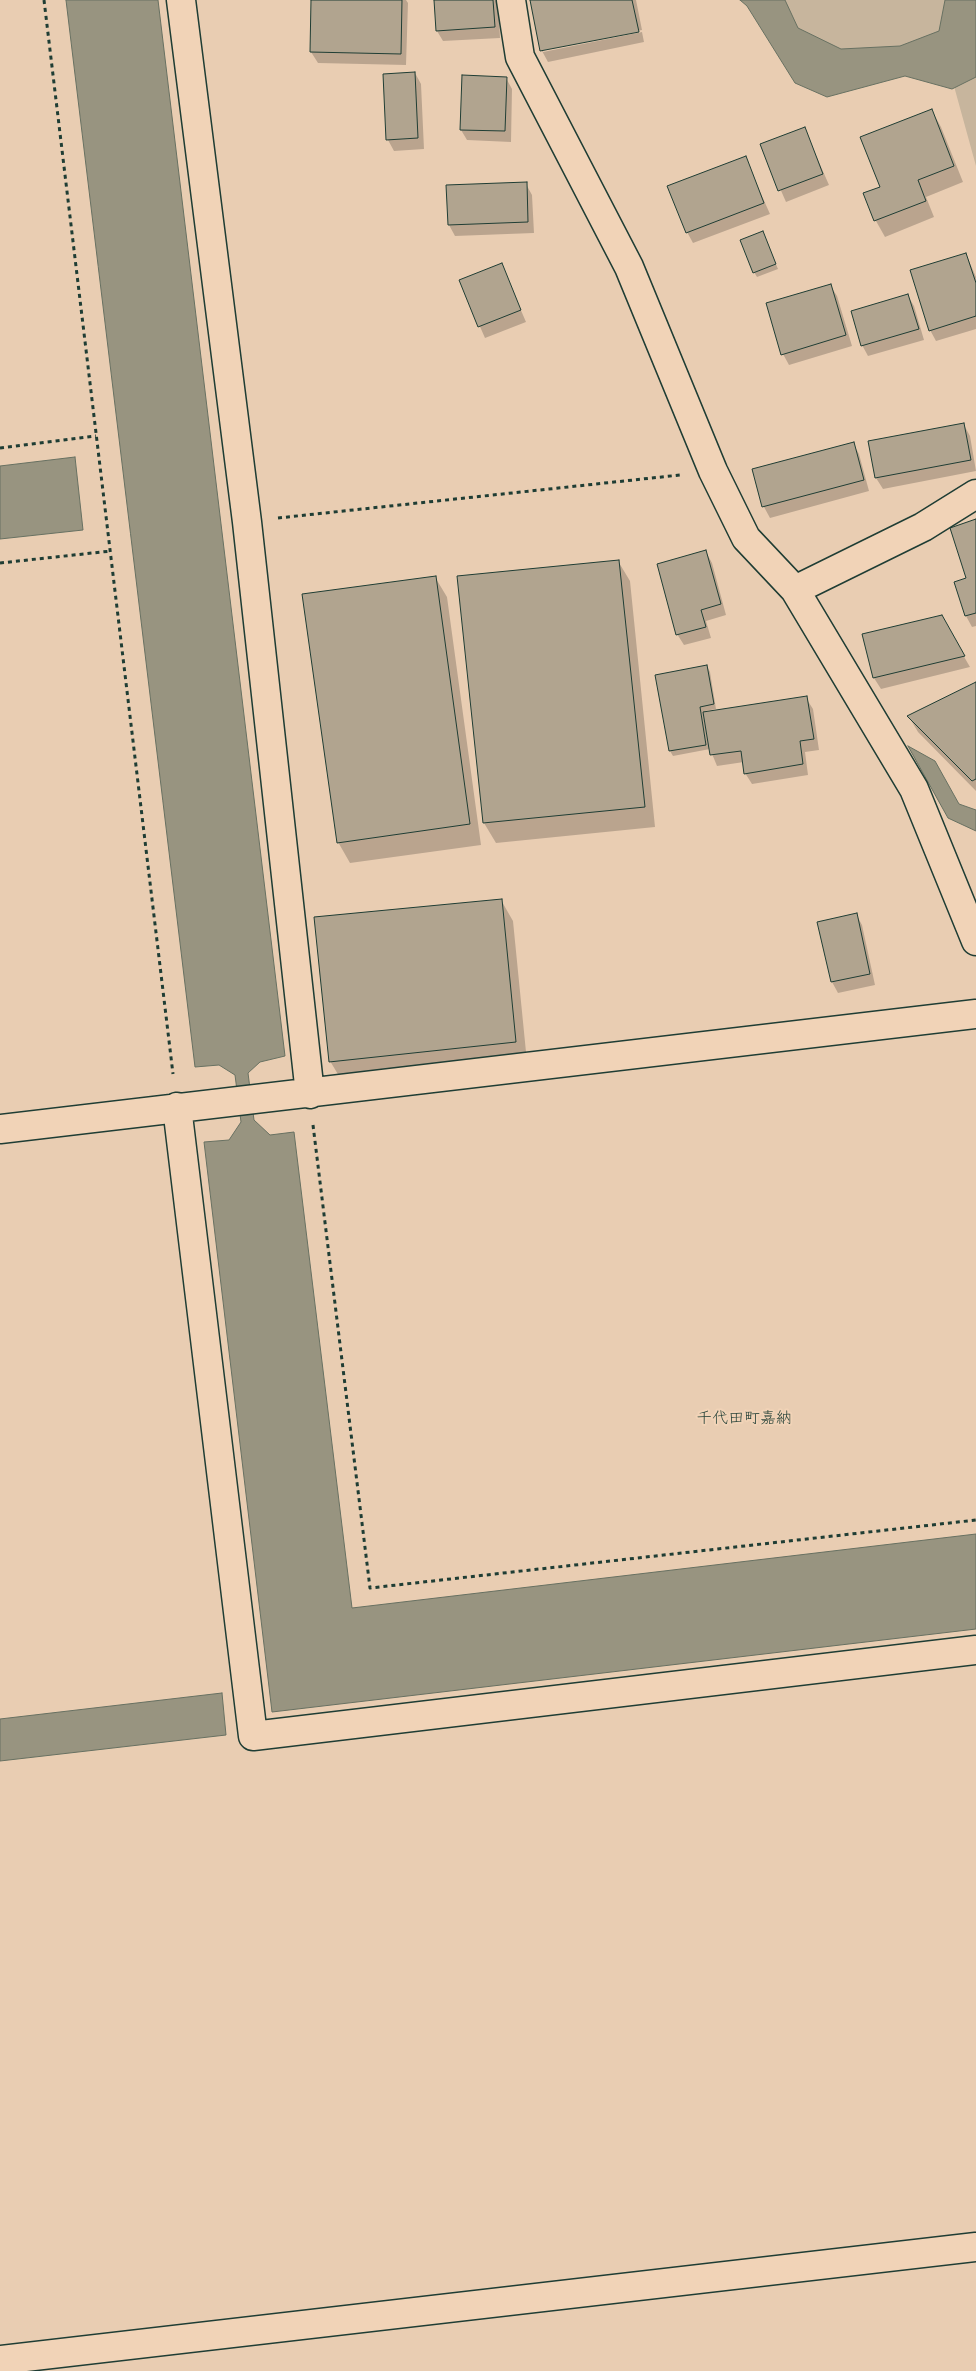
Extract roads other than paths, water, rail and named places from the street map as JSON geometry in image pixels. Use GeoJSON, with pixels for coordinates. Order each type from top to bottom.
{"type":"FeatureCollection","features":[{"type":"Feature","properties":{"kind":"street"},"geometry":{"type":"LineString","coordinates":[[181,0],[248,522],[310,1094]]}},
{"type":"Feature","properties":{"kind":"street"},"geometry":{"type":"LineString","coordinates":[[511,0],[520,57],[629,267],[712,471],[746,538],[795,590],[914,789],[976,941]]}},
{"type":"Feature","properties":{"kind":"street"},"geometry":{"type":"LineString","coordinates":[[795,590],[923,527],[976,494]]}},
{"type":"Feature","properties":{"kind":"street"},"geometry":{"type":"LineString","coordinates":[[0,1129],[177,1107],[310,1094],[976,1014]]}},
{"type":"Feature","properties":{"kind":"street"},"geometry":{"type":"LineString","coordinates":[[177,1107],[253,1736],[976,1650]]}},
{"type":"Feature","properties":{"kind":"street"},"geometry":{"type":"LineString","coordinates":[[0,2360],[976,2247]]}},
{"type":"Feature","properties":{"kind":"district","name":"千代田町嘉納"},"geometry":{"type":"Point","coordinates":[744,1420]}}]}
